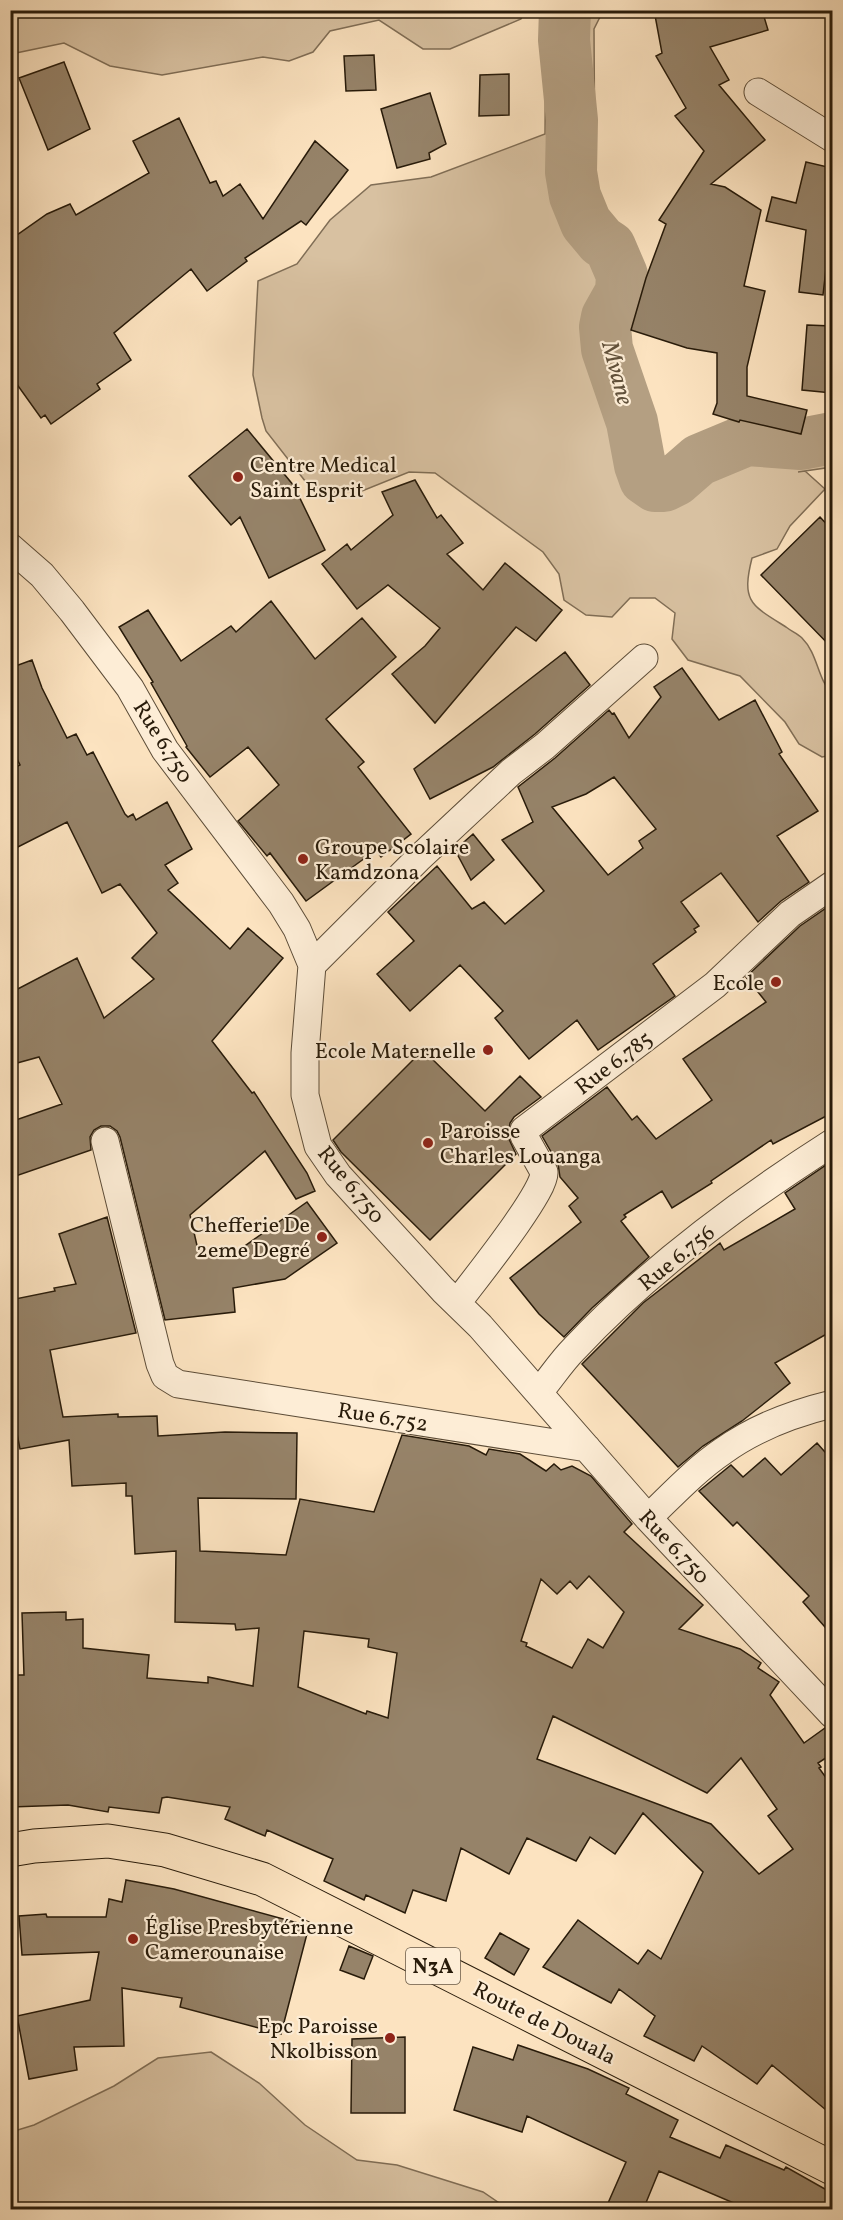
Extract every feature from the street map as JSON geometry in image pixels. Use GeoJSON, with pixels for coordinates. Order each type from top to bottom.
{"type":"FeatureCollection","features":[{"type":"Feature","properties":{"kind":"highway","name":"Route de Douala"},"geometry":{"type":"LineString","coordinates":[[10,1850],[108,1841],[165,1850],[262,1879],[832,2168]]}},
{"type":"Feature","properties":{"kind":"street"},"geometry":{"type":"LineString","coordinates":[[758,92],[832,138]]}},
{"type":"Feature","properties":{"kind":"street","name":"Rue 6.750"},"geometry":{"type":"LineString","coordinates":[[10,547],[42,575],[130,688],[165,750],[281,903],[297,929],[312,965],[305,1053],[305,1095],[318,1146],[338,1175],[539,1392],[648,1518],[832,1714]]}},
{"type":"Feature","properties":{"kind":"street"},"geometry":{"type":"LineString","coordinates":[[312,965],[418,859],[511,772],[545,746],[644,658]]}},
{"type":"Feature","properties":{"kind":"street","name":"Rue 6.785"},"geometry":{"type":"LineString","coordinates":[[457,1303],[534,1200],[545,1178],[524,1136],[524,1130],[715,985],[790,914],[832,885]]}},
{"type":"Feature","properties":{"kind":"street","name":"Rue 6.752"},"geometry":{"type":"LineString","coordinates":[[105,1142],[160,1364],[165,1376],[178,1384],[587,1448]]}},
{"type":"Feature","properties":{"kind":"street","name":"Rue 6.756"},"geometry":{"type":"LineString","coordinates":[[539,1392],[572,1351],[624,1299],[741,1206],[832,1143]]}},
{"type":"Feature","properties":{"kind":"street"},"geometry":{"type":"LineString","coordinates":[[648,1518],[685,1482],[724,1450],[774,1423],[832,1404]]}},
{"type":"Feature","properties":{"kind":"shaded area"},"geometry":{"type":"Polygon","coordinates":[[[11,10],[525,11],[521,19],[450,49],[423,49],[379,20],[330,31],[313,52],[289,61],[263,57],[162,75],[110,66],[64,43],[11,54],[11,10]]]}},
{"type":"Feature","properties":{"kind":"shaded area"},"geometry":{"type":"Polygon","coordinates":[[[546,11],[603,11],[594,29],[595,195],[619,234],[631,267],[633,286],[622,332],[634,379],[650,411],[657,451],[664,462],[698,444],[736,432],[802,438],[832,424],[832,467],[798,472],[805,471],[825,489],[790,526],[777,549],[752,558],[748,584],[752,601],[757,607],[800,637],[811,651],[823,681],[832,694],[832,755],[822,757],[799,744],[785,722],[740,676],[688,660],[672,639],[675,613],[655,598],[630,598],[612,617],[586,615],[564,600],[559,574],[543,552],[435,473],[409,472],[362,491],[335,492],[309,486],[266,431],[253,375],[258,281],[297,264],[330,220],[371,185],[431,177],[545,134],[546,11]]]}},
{"type":"Feature","properties":{"kind":"shaded area"},"geometry":{"type":"Polygon","coordinates":[[[211,2052],[259,2083],[305,2125],[357,2160],[397,2165],[483,2192],[508,2209],[11,2209],[11,2132],[34,2125],[114,2086],[158,2058],[211,2052]]]}},
{"type":"Feature","properties":{"kind":"building"},"geometry":{"type":"Polygon","coordinates":[[[654,10],[762,10],[768,30],[710,47],[729,80],[719,85],[765,140],[711,184],[725,187],[761,210],[744,286],[765,291],[747,367],[747,396],[807,410],[801,434],[740,420],[739,422],[713,414],[717,403],[717,353],[687,348],[631,330],[646,278],[666,224],[659,220],[704,151],[675,116],[686,108],[656,56],[662,53],[654,10]]]}},
{"type":"Feature","properties":{"kind":"building"},"geometry":{"type":"Polygon","coordinates":[[[374,55],[376,90],[346,91],[344,56],[374,55]]]}},
{"type":"Feature","properties":{"kind":"building"},"geometry":{"type":"Polygon","coordinates":[[[64,62],[90,129],[48,150],[19,78],[64,62]]]}},
{"type":"Feature","properties":{"kind":"building"},"geometry":{"type":"Polygon","coordinates":[[[509,74],[509,115],[479,116],[480,75],[509,74]]]}},
{"type":"Feature","properties":{"kind":"building"},"geometry":{"type":"Polygon","coordinates":[[[430,93],[446,144],[429,153],[430,159],[397,168],[381,109],[430,93]]]}},
{"type":"Feature","properties":{"kind":"building"},"geometry":{"type":"Polygon","coordinates":[[[179,118],[210,183],[216,181],[223,196],[240,184],[263,219],[315,141],[348,170],[306,225],[301,221],[245,258],[247,261],[207,291],[191,269],[114,333],[131,360],[97,384],[100,389],[51,424],[45,415],[41,418],[11,376],[10,240],[47,214],[70,204],[76,215],[149,173],[133,141],[179,118]]]}},
{"type":"Feature","properties":{"kind":"building"},"geometry":{"type":"Polygon","coordinates":[[[806,162],[832,168],[832,261],[827,260],[823,295],[799,292],[806,230],[766,221],[772,197],[796,203],[806,162]]]}},
{"type":"Feature","properties":{"kind":"building"},"geometry":{"type":"Polygon","coordinates":[[[807,325],[832,326],[832,393],[802,390],[807,325]]]}},
{"type":"Feature","properties":{"kind":"building"},"geometry":{"type":"Polygon","coordinates":[[[247,429],[294,486],[325,550],[269,578],[240,517],[231,525],[189,476],[247,429]]]}},
{"type":"Feature","properties":{"kind":"building"},"geometry":{"type":"Polygon","coordinates":[[[415,480],[437,518],[441,515],[463,543],[447,554],[483,590],[505,563],[562,610],[536,641],[516,627],[435,723],[392,674],[425,646],[440,628],[388,585],[357,609],[322,564],[347,544],[351,550],[393,515],[382,492],[415,480]]]}},
{"type":"Feature","properties":{"kind":"building"},"geometry":{"type":"Polygon","coordinates":[[[820,517],[832,530],[832,648],[761,575],[820,517]]]}},
{"type":"Feature","properties":{"kind":"building"},"geometry":{"type":"Polygon","coordinates":[[[271,601],[315,659],[362,618],[396,657],[326,719],[364,762],[358,767],[411,834],[381,857],[376,850],[306,901],[270,853],[267,856],[238,821],[279,785],[248,747],[210,777],[186,747],[151,683],[153,682],[119,627],[148,610],[181,661],[231,626],[236,632],[271,601]]]}},
{"type":"Feature","properties":{"kind":"building"},"geometry":{"type":"Polygon","coordinates":[[[565,652],[590,685],[535,734],[493,767],[430,799],[414,769],[565,652]]]}},
{"type":"Feature","properties":{"kind":"building"},"geometry":{"type":"Polygon","coordinates":[[[32,660],[42,688],[67,738],[76,734],[87,755],[93,752],[125,814],[128,817],[133,814],[136,820],[167,802],[192,849],[165,865],[178,883],[168,890],[230,949],[248,928],[283,958],[212,1041],[252,1093],[254,1092],[307,1173],[315,1191],[296,1199],[265,1151],[190,1215],[198,1250],[239,1250],[307,1202],[337,1243],[285,1279],[233,1288],[235,1312],[165,1320],[120,1137],[117,1131],[110,1126],[101,1126],[94,1130],[90,1137],[91,1150],[10,1178],[10,1122],[62,1104],[39,1057],[10,1065],[10,993],[77,958],[104,1018],[154,979],[132,958],[157,933],[120,884],[102,893],[67,822],[10,851],[10,770],[20,765],[10,744],[10,668],[32,660]]]}},
{"type":"Feature","properties":{"kind":"building"},"geometry":{"type":"Polygon","coordinates":[[[682,668],[719,720],[755,700],[782,752],[779,754],[818,811],[777,836],[809,882],[781,901],[758,922],[721,873],[681,902],[699,926],[694,929],[696,932],[653,964],[675,996],[598,1050],[577,1020],[529,1059],[495,1018],[503,1011],[460,965],[410,1011],[377,974],[414,941],[388,912],[437,866],[472,909],[484,902],[505,924],[544,891],[502,840],[533,822],[518,787],[609,710],[612,714],[614,713],[629,738],[661,697],[654,687],[682,668]],[[614,777],[586,794],[552,807],[608,875],[643,848],[639,841],[656,829],[614,777]]]}},
{"type":"Feature","properties":{"kind":"building"},"geometry":{"type":"Polygon","coordinates":[[[473,834],[494,860],[471,880],[455,850],[473,834]]]}},
{"type":"Feature","properties":{"kind":"building"},"geometry":{"type":"Polygon","coordinates":[[[832,904],[832,1113],[773,1144],[771,1140],[711,1181],[712,1183],[672,1208],[662,1191],[624,1215],[626,1217],[621,1221],[649,1257],[592,1308],[564,1337],[539,1314],[510,1278],[581,1222],[569,1206],[578,1198],[560,1177],[558,1164],[542,1136],[607,1087],[632,1120],[637,1116],[656,1139],[712,1100],[683,1059],[766,1002],[746,977],[800,926],[832,904]]]}},
{"type":"Feature","properties":{"kind":"building","name":"Paroisse Charles Louanga"},"geometry":{"type":"Polygon","coordinates":[[[423,1050],[485,1111],[520,1076],[541,1097],[514,1117],[510,1123],[508,1137],[516,1154],[430,1240],[341,1152],[333,1140],[423,1050]]]}},
{"type":"Feature","properties":{"kind":"building"},"geometry":{"type":"Polygon","coordinates":[[[832,1161],[832,1331],[775,1363],[790,1383],[742,1421],[703,1446],[678,1467],[582,1364],[643,1303],[720,1243],[724,1250],[795,1209],[785,1193],[832,1161]]]}},
{"type":"Feature","properties":{"kind":"building"},"geometry":{"type":"Polygon","coordinates":[[[107,1217],[136,1333],[50,1350],[63,1417],[118,1414],[118,1417],[157,1416],[158,1436],[225,1432],[297,1433],[296,1499],[198,1498],[200,1551],[286,1555],[300,1499],[374,1512],[402,1435],[469,1446],[486,1455],[489,1449],[520,1454],[546,1471],[554,1464],[561,1470],[572,1466],[591,1476],[632,1524],[624,1532],[703,1605],[679,1629],[740,1649],[761,1663],[758,1668],[779,1682],[770,1695],[804,1743],[825,1728],[832,1729],[832,1754],[818,1763],[832,1786],[832,2115],[772,2065],[757,2084],[702,2046],[694,2061],[644,2036],[655,2016],[619,1989],[611,2003],[543,1967],[578,1920],[638,1964],[648,1950],[661,1959],[703,1872],[643,1813],[615,1854],[590,1837],[576,1861],[527,1838],[509,1874],[461,1848],[446,1901],[413,1890],[405,1913],[366,1895],[364,1900],[324,1881],[333,1859],[267,1830],[265,1836],[225,1819],[230,1807],[167,1797],[162,1798],[159,1813],[109,1807],[108,1812],[68,1805],[11,1807],[10,1675],[24,1675],[22,1613],[66,1612],[66,1620],[83,1619],[83,1648],[149,1655],[147,1678],[208,1683],[208,1677],[253,1686],[259,1628],[236,1630],[235,1624],[175,1622],[176,1551],[135,1554],[132,1496],[126,1496],[126,1483],[72,1486],[69,1440],[20,1449],[10,1398],[10,1300],[55,1291],[54,1288],[76,1284],[59,1234],[107,1217]],[[589,1576],[577,1589],[570,1581],[557,1594],[541,1579],[521,1641],[527,1643],[526,1646],[572,1668],[588,1639],[603,1648],[624,1612],[589,1576]],[[304,1631],[298,1687],[366,1714],[367,1711],[388,1718],[397,1653],[368,1647],[369,1639],[304,1631]],[[553,1716],[537,1759],[711,1824],[759,1874],[793,1849],[768,1816],[777,1809],[741,1758],[707,1793],[553,1716]]]}},
{"type":"Feature","properties":{"kind":"building"},"geometry":{"type":"Polygon","coordinates":[[[817,1443],[832,1460],[832,1635],[803,1602],[809,1596],[737,1522],[733,1526],[699,1491],[731,1465],[743,1477],[765,1458],[781,1475],[817,1443]]]}},
{"type":"Feature","properties":{"kind":"building"},"geometry":{"type":"Polygon","coordinates":[[[126,1880],[174,1889],[309,1926],[281,2034],[180,2007],[182,1998],[122,1988],[124,2046],[74,2047],[77,2070],[29,2079],[17,2016],[90,2000],[99,1952],[22,1955],[19,1916],[46,1914],[47,1917],[106,1917],[109,1899],[122,1902],[126,1880]]]}},
{"type":"Feature","properties":{"kind":"building"},"geometry":{"type":"Polygon","coordinates":[[[500,1933],[529,1949],[514,1975],[485,1958],[500,1933]]]}},
{"type":"Feature","properties":{"kind":"building"},"geometry":{"type":"Polygon","coordinates":[[[349,1946],[373,1956],[364,1979],[340,1970],[349,1946]]]}},
{"type":"Feature","properties":{"kind":"building"},"geometry":{"type":"Polygon","coordinates":[[[405,2037],[405,2113],[351,2113],[352,2039],[405,2037]]]}},
{"type":"Feature","properties":{"kind":"building"},"geometry":{"type":"Polygon","coordinates":[[[518,2045],[588,2069],[629,2088],[626,2094],[678,2120],[670,2137],[720,2158],[726,2145],[784,2170],[786,2167],[832,2193],[832,2210],[750,2210],[659,2171],[643,2210],[605,2210],[626,2162],[527,2116],[522,2132],[454,2110],[473,2047],[513,2060],[518,2045]]]}},
{"type":"Feature","properties":{"kind":"waterway","name":"Mvane"},"geometry":{"type":"LineString","coordinates":[[565,10],[564,40],[572,120],[571,172],[575,196],[586,223],[601,241],[610,247],[622,275],[621,292],[607,317],[605,327],[607,349],[632,422],[645,479],[655,486],[664,486],[676,480],[699,460],[747,440],[801,444],[832,438]]}},
{"type":"Feature","properties":{"kind":"place","name":"Centre Medical Saint Esprit"},"geometry":{"type":"Point","coordinates":[238,477]}},
{"type":"Feature","properties":{"kind":"place","name":"Groupe Scolaire Kamdzona"},"geometry":{"type":"Point","coordinates":[303,859]}},
{"type":"Feature","properties":{"kind":"place","name":"Ecole"},"geometry":{"type":"Point","coordinates":[776,982]}},
{"type":"Feature","properties":{"kind":"place","name":"Ecole Maternelle"},"geometry":{"type":"Point","coordinates":[488,1050]}},
{"type":"Feature","properties":{"kind":"place","name":"Paroisse Charles Louanga"},"geometry":{"type":"Point","coordinates":[428,1143]}},
{"type":"Feature","properties":{"kind":"place","name":"Chefferie De 2eme Degré"},"geometry":{"type":"Point","coordinates":[322,1237]}},
{"type":"Feature","properties":{"kind":"place","name":"Église Presbytérienne Camerounaise"},"geometry":{"type":"Point","coordinates":[133,1939]}},
{"type":"Feature","properties":{"kind":"place","name":"Epc Paroisse Nkolbisson"},"geometry":{"type":"Point","coordinates":[390,2038]}}]}
